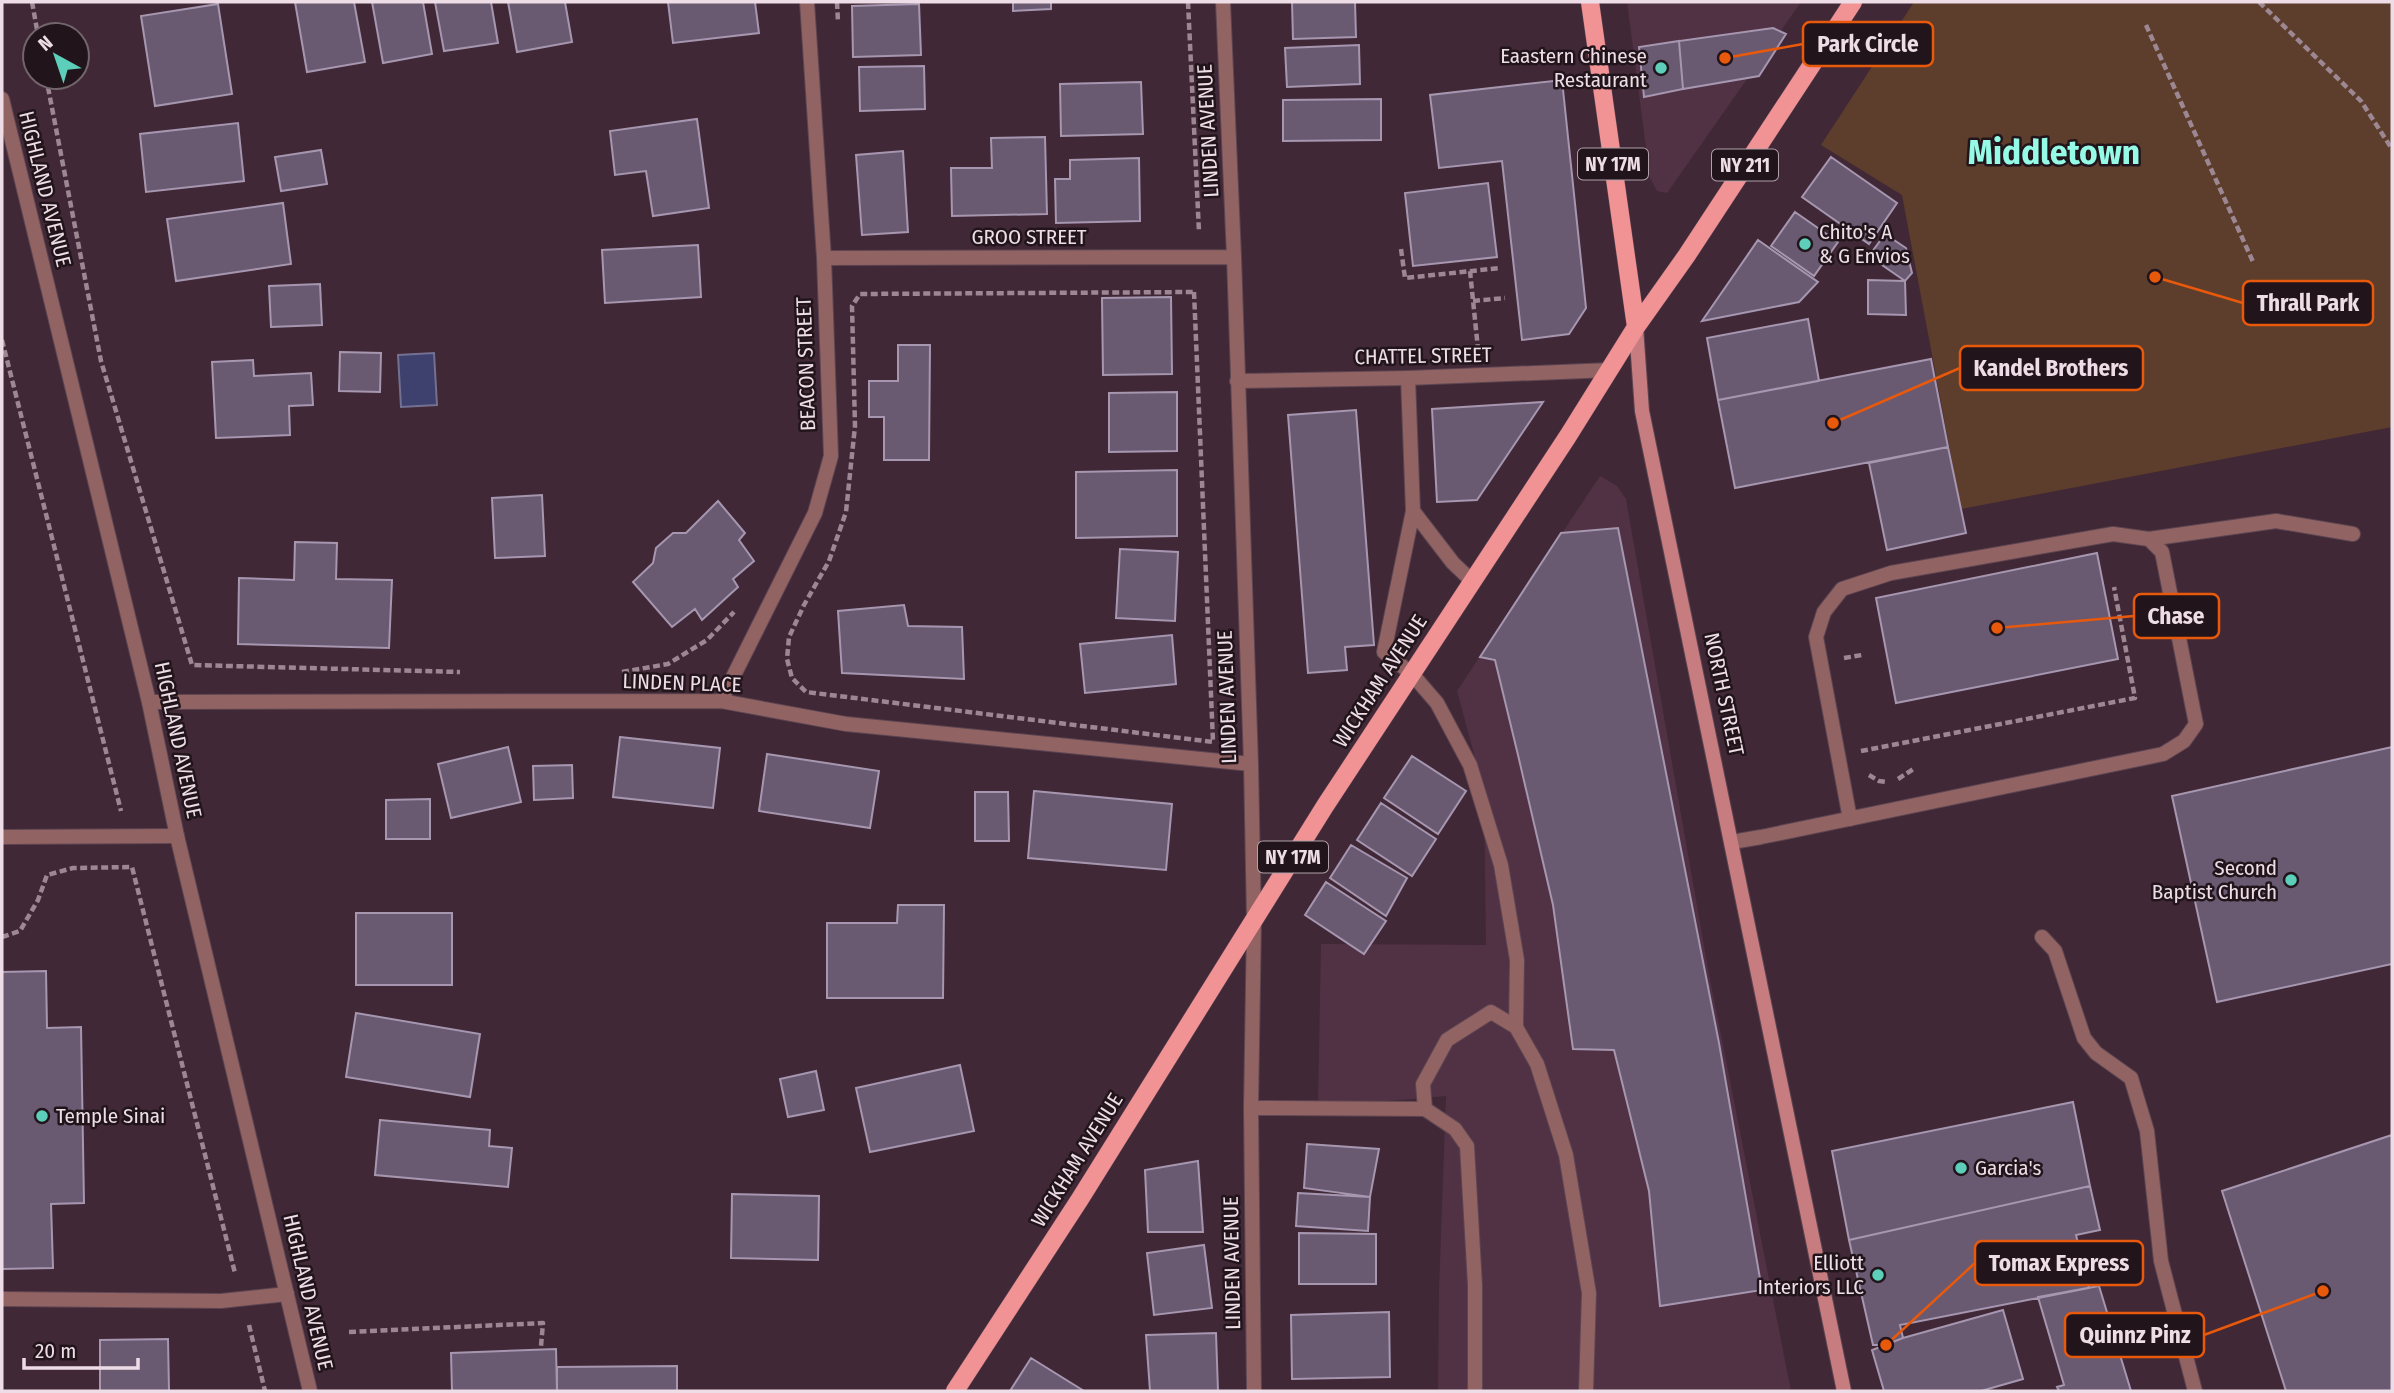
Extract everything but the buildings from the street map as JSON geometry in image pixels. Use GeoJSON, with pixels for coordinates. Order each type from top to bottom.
{"type":"FeatureCollection","features":[{"type":"Feature","properties":{"kind":"main road","name":"NORTH STREET"},"geometry":{"type":"LineString","coordinates":[[1590,2],[1636,327],[1642,411],[1844,1391]]}},
{"type":"Feature","properties":{"kind":"main road","name":"WICKHAM AVENUE"},"geometry":{"type":"LineString","coordinates":[[955,1391],[1636,327],[1687,255],[1853,2]]}},
{"type":"Feature","properties":{"kind":"street","name":"BEACON STREET"},"geometry":{"type":"LineString","coordinates":[[721,701],[816,513],[831,456],[824,258],[807,2]]}},
{"type":"Feature","properties":{"kind":"street","name":"LINDEN AVENUE"},"geometry":{"type":"LineString","coordinates":[[1223,2],[1251,764],[1254,921],[1251,1108],[1254,1391]]}},
{"type":"Feature","properties":{"kind":"street","name":"HIGHLAND AVENUE"},"geometry":{"type":"LineString","coordinates":[[2,99],[149,702],[177,836],[310,1391]]}},
{"type":"Feature","properties":{"kind":"street","name":"GROO STREET"},"geometry":{"type":"LineString","coordinates":[[824,258],[1234,257]]}},
{"type":"Feature","properties":{"kind":"street","name":"CHATTEL STREET"},"geometry":{"type":"LineString","coordinates":[[1237,381],[1610,370]]}},
{"type":"Feature","properties":{"kind":"street"},"geometry":{"type":"LineString","coordinates":[[1408,378],[1413,511],[1384,652],[1412,674],[1437,703],[1465,755],[1486,814],[1500,865],[1517,960],[1516,1027]]}},
{"type":"Feature","properties":{"kind":"street"},"geometry":{"type":"LineString","coordinates":[[1413,511],[1453,563],[1472,582]]}},
{"type":"Feature","properties":{"kind":"street"},"geometry":{"type":"LineString","coordinates":[[1850,819],[1816,637],[1824,612],[1842,589],[1891,573],[2113,534],[2149,539],[2276,521],[2353,534]]}},
{"type":"Feature","properties":{"kind":"street"},"geometry":{"type":"LineString","coordinates":[[1732,842],[2163,754],[2184,741],[2196,724],[2162,552],[2149,539]]}},
{"type":"Feature","properties":{"kind":"street","name":"LINDEN PLACE"},"geometry":{"type":"LineString","coordinates":[[149,702],[721,701],[846,724],[1251,764]]}},
{"type":"Feature","properties":{"kind":"street"},"geometry":{"type":"LineString","coordinates":[[2,837],[177,836]]}},
{"type":"Feature","properties":{"kind":"street"},"geometry":{"type":"LineString","coordinates":[[2042,937],[2055,951],[2084,1038],[2096,1053],[2131,1078],[2147,1131],[2161,1261],[2195,1391]]}},
{"type":"Feature","properties":{"kind":"street"},"geometry":{"type":"LineString","coordinates":[[1425,1109],[1423,1084],[1447,1040],[1491,1012],[1516,1027],[1537,1064],[1566,1155],[1589,1293],[1586,1391]]}},
{"type":"Feature","properties":{"kind":"street"},"geometry":{"type":"LineString","coordinates":[[1251,1108],[1425,1109],[1455,1129],[1467,1146],[1475,1285],[1475,1391]]}},
{"type":"Feature","properties":{"kind":"street"},"geometry":{"type":"LineString","coordinates":[[2,1299],[242,1300],[287,1294]]}},
{"type":"Feature","properties":{"kind":"path"},"geometry":{"type":"LineString","coordinates":[[32,2],[35,21]]}},
{"type":"Feature","properties":{"kind":"path"},"geometry":{"type":"LineString","coordinates":[[837,2],[838,29]]}},
{"type":"Feature","properties":{"kind":"path"},"geometry":{"type":"LineString","coordinates":[[1188,2],[1200,243]]}},
{"type":"Feature","properties":{"kind":"path"},"geometry":{"type":"LineString","coordinates":[[2259,2],[2361,101],[2392,149]]}},
{"type":"Feature","properties":{"kind":"path"},"geometry":{"type":"LineString","coordinates":[[2146,25],[2254,264]]}},
{"type":"Feature","properties":{"kind":"path"},"geometry":{"type":"LineString","coordinates":[[50,91],[101,361],[192,665],[463,672]]}},
{"type":"Feature","properties":{"kind":"path"},"geometry":{"type":"LineString","coordinates":[[1401,249],[1405,278],[1500,268]]}},
{"type":"Feature","properties":{"kind":"path"},"geometry":{"type":"LineString","coordinates":[[1470,271],[1478,349]]}},
{"type":"Feature","properties":{"kind":"path"},"geometry":{"type":"LineString","coordinates":[[1194,292],[1213,742],[806,692],[792,678],[786,659],[789,638],[804,605],[829,561],[846,512],[855,426],[852,306],[860,294],[1194,292]]}},
{"type":"Feature","properties":{"kind":"path"},"geometry":{"type":"LineString","coordinates":[[1473,302],[1505,298]]}},
{"type":"Feature","properties":{"kind":"path"},"geometry":{"type":"LineString","coordinates":[[2,340],[122,813],[108,813]]}},
{"type":"Feature","properties":{"kind":"path"},"geometry":{"type":"LineString","coordinates":[[1850,753],[2135,698],[2113,587]]}},
{"type":"Feature","properties":{"kind":"path"},"geometry":{"type":"LineString","coordinates":[[618,673],[668,664],[707,640],[742,604]]}},
{"type":"Feature","properties":{"kind":"path"},"geometry":{"type":"LineString","coordinates":[[2,937],[20,932],[38,901],[47,875],[74,868],[132,867],[265,1391]]}},
{"type":"Feature","properties":{"kind":"path"},"geometry":{"type":"LineString","coordinates":[[349,1332],[543,1323],[541,1346]]}},
{"type":"Feature","properties":{"kind":"shaded area"},"geometry":{"type":"Polygon","coordinates":[[[1627,2],[1801,2],[1667,193],[1657,191],[1650,178],[1627,2]]]}},
{"type":"Feature","properties":{"kind":"shaded area"},"geometry":{"type":"Polygon","coordinates":[[[1914,2],[2392,2],[2392,427],[1961,509],[1902,195],[1821,145],[1914,2]]]}},
{"type":"Feature","properties":{"kind":"shaded area"},"geometry":{"type":"Polygon","coordinates":[[[1600,476],[1617,486],[1626,499],[1708,969],[1791,1391],[1438,1391],[1446,1096],[1318,1107],[1321,944],[1486,945],[1484,791],[1457,691],[1600,476]]]}},
{"type":"Feature","properties":{"kind":"water"},"geometry":{"type":"Polygon","coordinates":[[[434,353],[437,405],[401,407],[398,355],[434,353]]]}},
{"type":"Feature","properties":{"kind":"place","name":"Park Circle"},"geometry":{"type":"Point","coordinates":[1725,58]}},
{"type":"Feature","properties":{"kind":"place","name":"Eaastern Chinese Restaurant"},"geometry":{"type":"Point","coordinates":[1661,68]}},
{"type":"Feature","properties":{"kind":"place","name":"Chito's A & G Envios"},"geometry":{"type":"Point","coordinates":[1805,244]}},
{"type":"Feature","properties":{"kind":"place","name":"Thrall Park"},"geometry":{"type":"Point","coordinates":[2155,277]}},
{"type":"Feature","properties":{"kind":"place","name":"Kandel Brothers"},"geometry":{"type":"Point","coordinates":[1833,423]}},
{"type":"Feature","properties":{"kind":"place","name":"Chase"},"geometry":{"type":"Point","coordinates":[1997,628]}},
{"type":"Feature","properties":{"kind":"place","name":"Second Baptist Church"},"geometry":{"type":"Point","coordinates":[2291,880]}},
{"type":"Feature","properties":{"kind":"place","name":"Temple Sinai"},"geometry":{"type":"Point","coordinates":[42,1116]}},
{"type":"Feature","properties":{"kind":"place","name":"Garcia's"},"geometry":{"type":"Point","coordinates":[1961,1168]}},
{"type":"Feature","properties":{"kind":"place","name":"Elliott Interiors LLC"},"geometry":{"type":"Point","coordinates":[1878,1275]}},
{"type":"Feature","properties":{"kind":"place","name":"Quinnz Pinz"},"geometry":{"type":"Point","coordinates":[2323,1291]}},
{"type":"Feature","properties":{"kind":"place","name":"Tomax Express"},"geometry":{"type":"Point","coordinates":[1886,1345]}},
{"type":"Feature","properties":{"kind":"district","name":"Middletown"},"geometry":{"type":"Point","coordinates":[2054,152]}}]}
